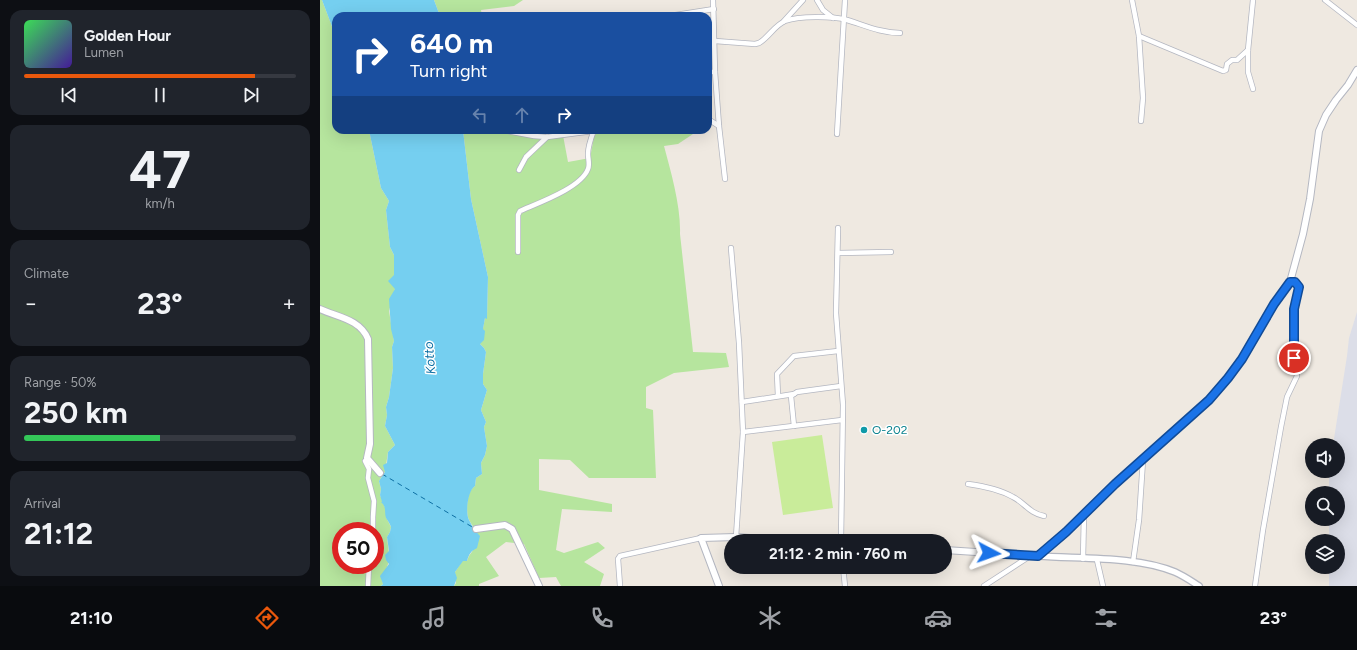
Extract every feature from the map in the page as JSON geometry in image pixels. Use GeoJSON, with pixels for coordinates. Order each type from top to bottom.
{"type":"FeatureCollection","features":[{"type":"Feature","properties":{"kind":"main road"},"geometry":{"type":"LineString","coordinates":[[952,550],[1038,556],[1115,484],[1209,400],[1228,378],[1242,359],[1274,304],[1290,282],[1310,199],[1319,131],[1326,115],[1357,70]]}},
{"type":"Feature","properties":{"kind":"main road"},"geometry":{"type":"LineString","coordinates":[[320,309],[357,324],[367,335],[370,444],[367,460],[380,474]]}},
{"type":"Feature","properties":{"kind":"main road"},"geometry":{"type":"LineString","coordinates":[[476,529],[505,526],[512,529],[539,586]]}},
{"type":"Feature","properties":{"kind":"main road"},"geometry":{"type":"LineString","coordinates":[[719,586],[701,538],[724,537]]}},
{"type":"Feature","properties":{"kind":"street"},"geometry":{"type":"LineString","coordinates":[[713,0],[715,72],[724,179]]}},
{"type":"Feature","properties":{"kind":"street"},"geometry":{"type":"LineString","coordinates":[[715,41],[759,43],[784,22],[803,0]]}},
{"type":"Feature","properties":{"kind":"street"},"geometry":{"type":"LineString","coordinates":[[817,0],[823,10],[833,18]]}},
{"type":"Feature","properties":{"kind":"street"},"geometry":{"type":"LineString","coordinates":[[837,134],[845,0]]}},
{"type":"Feature","properties":{"kind":"street"},"geometry":{"type":"LineString","coordinates":[[1132,0],[1139,36],[1143,98],[1141,121]]}},
{"type":"Feature","properties":{"kind":"street"},"geometry":{"type":"LineString","coordinates":[[1253,0],[1248,50],[1248,72],[1253,89]]}},
{"type":"Feature","properties":{"kind":"street"},"geometry":{"type":"LineString","coordinates":[[1325,0],[1357,25]]}},
{"type":"Feature","properties":{"kind":"street"},"geometry":{"type":"LineString","coordinates":[[695,12],[714,9]]}},
{"type":"Feature","properties":{"kind":"street"},"geometry":{"type":"LineString","coordinates":[[784,22],[798,18],[844,19],[884,31],[900,33]]}},
{"type":"Feature","properties":{"kind":"street"},"geometry":{"type":"LineString","coordinates":[[1139,36],[1224,70],[1226,70],[1227,64],[1232,60],[1237,60],[1248,50]]}},
{"type":"Feature","properties":{"kind":"street"},"geometry":{"type":"LineString","coordinates":[[712,122],[719,126]]}},
{"type":"Feature","properties":{"kind":"street"},"geometry":{"type":"LineString","coordinates":[[523,134],[547,137],[567,134]]}},
{"type":"Feature","properties":{"kind":"street"},"geometry":{"type":"LineString","coordinates":[[518,252],[518,215],[520,211],[575,185],[586,173],[589,166],[588,154],[593,134]]}},
{"type":"Feature","properties":{"kind":"street"},"geometry":{"type":"LineString","coordinates":[[519,170],[526,157],[547,137]]}},
{"type":"Feature","properties":{"kind":"street"},"geometry":{"type":"LineString","coordinates":[[838,228],[836,313],[843,405],[841,534]]}},
{"type":"Feature","properties":{"kind":"street"},"geometry":{"type":"LineString","coordinates":[[731,248],[743,432],[736,534]]}},
{"type":"Feature","properties":{"kind":"street"},"geometry":{"type":"LineString","coordinates":[[838,253],[891,252]]}},
{"type":"Feature","properties":{"kind":"street"},"geometry":{"type":"LineString","coordinates":[[1254,586],[1262,530],[1287,397],[1297,376],[1294,358],[1294,309],[1299,287],[1295,282],[1290,282]]}},
{"type":"Feature","properties":{"kind":"street"},"geometry":{"type":"LineString","coordinates":[[778,396],[777,374],[794,356],[838,351]]}},
{"type":"Feature","properties":{"kind":"street"},"geometry":{"type":"LineString","coordinates":[[742,402],[794,394],[811,389],[841,386]]}},
{"type":"Feature","properties":{"kind":"street"},"geometry":{"type":"LineString","coordinates":[[794,394],[791,396],[794,426]]}},
{"type":"Feature","properties":{"kind":"street"},"geometry":{"type":"LineString","coordinates":[[743,432],[842,420]]}},
{"type":"Feature","properties":{"kind":"street"},"geometry":{"type":"LineString","coordinates":[[367,460],[369,469],[368,478],[374,501],[372,522]]}},
{"type":"Feature","properties":{"kind":"street"},"geometry":{"type":"LineString","coordinates":[[1133,562],[1139,520],[1143,460]]}},
{"type":"Feature","properties":{"kind":"street"},"geometry":{"type":"LineString","coordinates":[[968,484],[987,487],[1013,497],[1035,514],[1044,516]]}},
{"type":"Feature","properties":{"kind":"street"},"geometry":{"type":"LineString","coordinates":[[1083,559],[1084,514]]}},
{"type":"Feature","properties":{"kind":"street"},"geometry":{"type":"LineString","coordinates":[[620,586],[618,559],[620,556],[701,538]]}},
{"type":"Feature","properties":{"kind":"street"},"geometry":{"type":"LineString","coordinates":[[984,586],[1030,556]]}},
{"type":"Feature","properties":{"kind":"street"},"geometry":{"type":"LineString","coordinates":[[1038,556],[1133,562],[1157,566],[1174,571],[1199,586]]}},
{"type":"Feature","properties":{"kind":"street"},"geometry":{"type":"LineString","coordinates":[[1097,560],[1103,586]]}},
{"type":"Feature","properties":{"kind":"street"},"geometry":{"type":"LineString","coordinates":[[368,586],[369,574]]}},
{"type":"Feature","properties":{"kind":"street"},"geometry":{"type":"LineString","coordinates":[[844,574],[845,586]]}},
{"type":"Feature","properties":{"kind":"shaded area"},"geometry":{"type":"Polygon","coordinates":[[[1357,312],[1357,586],[1329,586],[1329,574],[1345,574],[1345,534],[1329,534],[1329,526],[1345,526],[1345,486],[1329,486],[1329,478],[1345,478],[1345,438],[1334,438],[1349,338],[1357,312]]]}},
{"type":"Feature","properties":{"kind":"green space"},"geometry":{"type":"Polygon","coordinates":[[[320,0],[322,0],[332,26],[332,134],[370,134],[381,188],[389,201],[386,210],[390,247],[394,255],[395,289],[389,311],[394,341],[392,347],[393,368],[386,407],[387,415],[385,426],[395,445],[388,452],[385,472],[379,481],[381,489],[380,495],[386,510],[386,517],[391,527],[387,537],[389,562],[384,573],[384,522],[332,522],[332,574],[384,574],[382,578],[383,584],[381,586],[320,586],[320,0]]]}},
{"type":"Feature","properties":{"kind":"green space"},"geometry":{"type":"Polygon","coordinates":[[[434,0],[523,0],[514,6],[481,10],[481,12],[438,12],[434,0]]]}},
{"type":"Feature","properties":{"kind":"green space"},"geometry":{"type":"Polygon","coordinates":[[[463,134],[563,134],[568,162],[590,158],[596,134],[693,134],[678,144],[664,146],[670,167],[679,213],[693,352],[726,353],[729,367],[674,373],[646,387],[646,408],[653,410],[656,478],[589,478],[570,460],[539,459],[539,490],[612,504],[612,512],[562,509],[556,550],[564,553],[598,542],[605,548],[584,562],[604,574],[600,586],[561,586],[556,577],[539,578],[524,544],[506,542],[486,557],[499,576],[479,584],[479,586],[454,586],[456,583],[455,572],[463,560],[467,561],[473,550],[475,531],[468,517],[468,500],[470,491],[475,486],[476,478],[482,474],[481,463],[487,446],[484,427],[486,422],[481,410],[487,390],[483,384],[486,352],[480,344],[485,318],[487,318],[488,277],[471,199],[463,134]]]}},
{"type":"Feature","properties":{"kind":"green space"},"geometry":{"type":"Polygon","coordinates":[[[822,435],[833,508],[783,515],[772,442],[822,435]]]}},
{"type":"Feature","properties":{"kind":"water"},"geometry":{"type":"Polygon","coordinates":[[[322,0],[434,0],[438,12],[332,12],[332,26],[322,0]]]}},
{"type":"Feature","properties":{"kind":"water","name":"Kotto"},"geometry":{"type":"Polygon","coordinates":[[[370,134],[463,134],[471,199],[488,277],[487,319],[485,318],[483,329],[485,331],[484,340],[480,344],[486,352],[483,384],[487,390],[481,410],[486,422],[484,427],[487,446],[481,463],[482,474],[476,478],[475,486],[469,496],[467,507],[469,520],[480,536],[477,548],[470,553],[467,561],[463,561],[455,572],[457,578],[454,586],[381,586],[383,584],[380,576],[384,574],[384,571],[389,564],[385,555],[389,551],[387,537],[391,527],[386,518],[385,508],[381,502],[381,489],[379,481],[385,472],[383,465],[387,463],[388,452],[395,445],[385,426],[387,415],[386,407],[393,368],[392,347],[394,341],[391,329],[389,299],[395,289],[388,281],[394,275],[394,255],[390,247],[386,210],[389,201],[381,188],[370,134]]]}},
{"type":"Feature","properties":{"kind":"ferry route"},"geometry":{"type":"LineString","coordinates":[[382,474],[474,528]]}},
{"type":"Feature","properties":{"kind":"place","name":"O-202"},"geometry":{"type":"Point","coordinates":[864,430]}},
{"type":"Feature","properties":{"kind":"route"},"geometry":{"type":"LineString","coordinates":[[989,553],[1038,556],[1066,532],[1115,484],[1209,400],[1242,359],[1256,332],[1290,282],[1295,282],[1299,287],[1294,309],[1294,358]]}}]}
